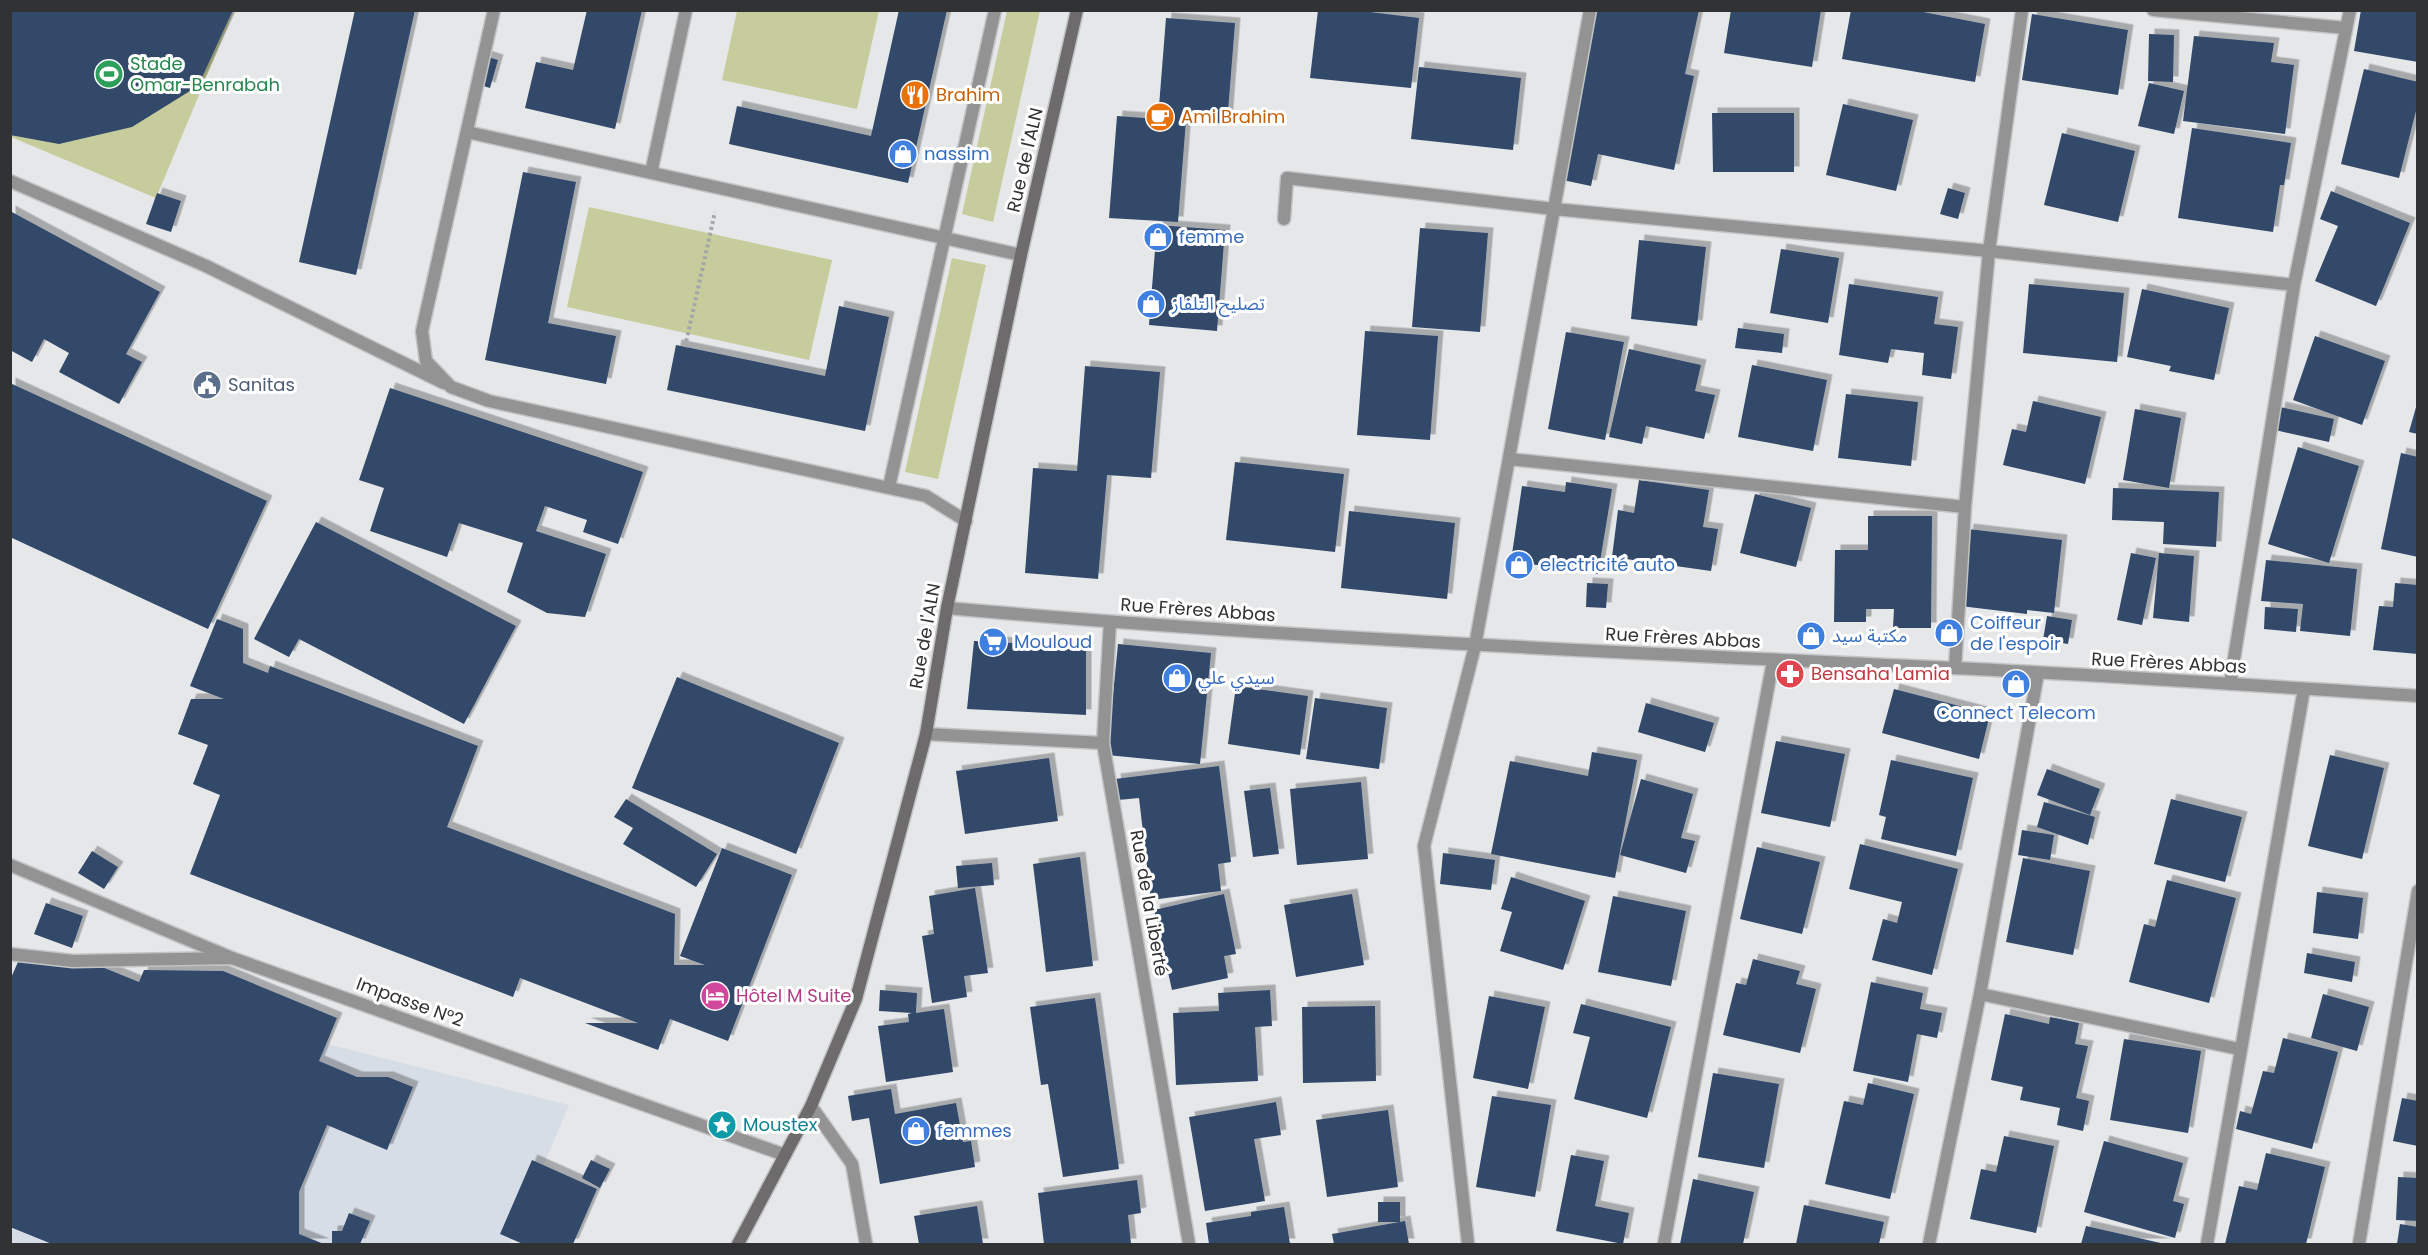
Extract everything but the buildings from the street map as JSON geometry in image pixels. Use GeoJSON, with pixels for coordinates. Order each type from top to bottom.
{"type":"FeatureCollection","features":[{"type":"Feature","properties":{"kind":"street"},"geometry":{"type":"LineString","coordinates":[[450,387],[426,361],[422,331],[494,10]]}},
{"type":"Feature","properties":{"kind":"street"},"geometry":{"type":"LineString","coordinates":[[651,173],[686,10]]}},
{"type":"Feature","properties":{"kind":"street"},"geometry":{"type":"LineString","coordinates":[[889,487],[995,10]]}},
{"type":"Feature","properties":{"kind":"street","name":"Rue de l'ALN"},"geometry":{"type":"LineString","coordinates":[[738,1245],[811,1106],[856,999],[926,734],[947,608],[1021,255],[1077,10]]}},
{"type":"Feature","properties":{"kind":"street"},"geometry":{"type":"LineString","coordinates":[[1468,1245],[1424,846],[1475,646],[1590,10]]}},
{"type":"Feature","properties":{"kind":"street"},"geometry":{"type":"LineString","coordinates":[[1954,668],[1965,507],[1989,251],[2022,10]]}},
{"type":"Feature","properties":{"kind":"street"},"geometry":{"type":"LineString","coordinates":[[2153,10],[2346,28]]}},
{"type":"Feature","properties":{"kind":"street"},"geometry":{"type":"LineString","coordinates":[[2230,684],[2294,285],[2350,10]]}},
{"type":"Feature","properties":{"kind":"street"},"geometry":{"type":"LineString","coordinates":[[467,132],[1021,255]]}},
{"type":"Feature","properties":{"kind":"street"},"geometry":{"type":"LineString","coordinates":[[1284,219],[1287,178],[1554,209],[1989,251],[2294,285]]}},
{"type":"Feature","properties":{"kind":"street"},"geometry":{"type":"LineString","coordinates":[[10,182],[206,266],[450,387],[489,401],[926,496],[966,521]]}},
{"type":"Feature","properties":{"kind":"street"},"geometry":{"type":"LineString","coordinates":[[1509,459],[1965,507]]}},
{"type":"Feature","properties":{"kind":"street","name":"Rue Frères Abbas"},"geometry":{"type":"LineString","coordinates":[[947,608],[1110,622],[1475,646],[1954,668],[2418,696]]}},
{"type":"Feature","properties":{"kind":"street","name":"Rue de la Liberté"},"geometry":{"type":"LineString","coordinates":[[1110,622],[1103,743],[1189,1245]]}},
{"type":"Feature","properties":{"kind":"street"},"geometry":{"type":"LineString","coordinates":[[1664,1245],[1773,661]]}},
{"type":"Feature","properties":{"kind":"street"},"geometry":{"type":"LineString","coordinates":[[1929,1245],[1980,993],[2038,673]]}},
{"type":"Feature","properties":{"kind":"street"},"geometry":{"type":"LineString","coordinates":[[2207,1245],[2239,1048],[2304,689]]}},
{"type":"Feature","properties":{"kind":"street"},"geometry":{"type":"LineString","coordinates":[[926,734],[1103,743]]}},
{"type":"Feature","properties":{"kind":"street"},"geometry":{"type":"LineString","coordinates":[[10,865],[232,958]]}},
{"type":"Feature","properties":{"kind":"street"},"geometry":{"type":"LineString","coordinates":[[2359,1245],[2418,891]]}},
{"type":"Feature","properties":{"kind":"street","name":"Impasse N°2"},"geometry":{"type":"LineString","coordinates":[[10,954],[73,961],[232,958],[785,1155]]}},
{"type":"Feature","properties":{"kind":"street"},"geometry":{"type":"LineString","coordinates":[[1980,993],[2239,1048]]}},
{"type":"Feature","properties":{"kind":"street"},"geometry":{"type":"LineString","coordinates":[[811,1106],[852,1164],[866,1245]]}},
{"type":"Feature","properties":{"kind":"path"},"geometry":{"type":"LineString","coordinates":[[685,347],[720,188]]}},
{"type":"Feature","properties":{"kind":"shaded area"},"geometry":{"type":"Polygon","coordinates":[[[311,1040],[569,1105],[510,1244],[11,1244],[10,1057],[311,1040]]]}},
{"type":"Feature","properties":{"kind":"green space","name":"Stade Omar-Benrabah"},"geometry":{"type":"Polygon","coordinates":[[[10,11],[234,11],[156,198],[11,137],[10,11]]]}},
{"type":"Feature","properties":{"kind":"green space"},"geometry":{"type":"Polygon","coordinates":[[[737,11],[879,11],[857,109],[722,80],[737,11]]]}},
{"type":"Feature","properties":{"kind":"green space"},"geometry":{"type":"Polygon","coordinates":[[[1007,11],[1040,11],[993,222],[962,214],[1007,11]]]}},
{"type":"Feature","properties":{"kind":"green space"},"geometry":{"type":"Polygon","coordinates":[[[589,207],[832,260],[809,360],[567,307],[589,207]]]}},
{"type":"Feature","properties":{"kind":"green space"},"geometry":{"type":"Polygon","coordinates":[[[952,258],[986,265],[938,479],[905,472],[952,258]]]}},
{"type":"Feature","properties":{"kind":"place","name":"Stade Omar-Benrabah"},"geometry":{"type":"Point","coordinates":[109,74]}},
{"type":"Feature","properties":{"kind":"place","name":"Brahim"},"geometry":{"type":"Point","coordinates":[915,95]}},
{"type":"Feature","properties":{"kind":"place","name":"Ami Brahim"},"geometry":{"type":"Point","coordinates":[1160,117]}},
{"type":"Feature","properties":{"kind":"place","name":"nassim"},"geometry":{"type":"Point","coordinates":[903,154]}},
{"type":"Feature","properties":{"kind":"place","name":"femme"},"geometry":{"type":"Point","coordinates":[1158,237]}},
{"type":"Feature","properties":{"kind":"place","name":"تصليح التلفاز"},"geometry":{"type":"Point","coordinates":[1151,304]}},
{"type":"Feature","properties":{"kind":"place","name":"Sanitas"},"geometry":{"type":"Point","coordinates":[207,385]}},
{"type":"Feature","properties":{"kind":"place","name":"electricité auto"},"geometry":{"type":"Point","coordinates":[1519,565]}},
{"type":"Feature","properties":{"kind":"place","name":"Coiffeur de l'espoir"},"geometry":{"type":"Point","coordinates":[1949,633]}},
{"type":"Feature","properties":{"kind":"place","name":"مكتبة سيد"},"geometry":{"type":"Point","coordinates":[1811,636]}},
{"type":"Feature","properties":{"kind":"place","name":"Mouloud"},"geometry":{"type":"Point","coordinates":[993,642]}},
{"type":"Feature","properties":{"kind":"place","name":"Bensaha Lamia"},"geometry":{"type":"Point","coordinates":[1790,674]}},
{"type":"Feature","properties":{"kind":"place","name":"سيدي علي"},"geometry":{"type":"Point","coordinates":[1177,678]}},
{"type":"Feature","properties":{"kind":"place","name":"Connect Telecom"},"geometry":{"type":"Point","coordinates":[2016,684]}},
{"type":"Feature","properties":{"kind":"place","name":"Hôtel M Suite"},"geometry":{"type":"Point","coordinates":[715,996]}},
{"type":"Feature","properties":{"kind":"place","name":"Moustex"},"geometry":{"type":"Point","coordinates":[722,1125]}},
{"type":"Feature","properties":{"kind":"place","name":"femmes"},"geometry":{"type":"Point","coordinates":[916,1131]}}]}
